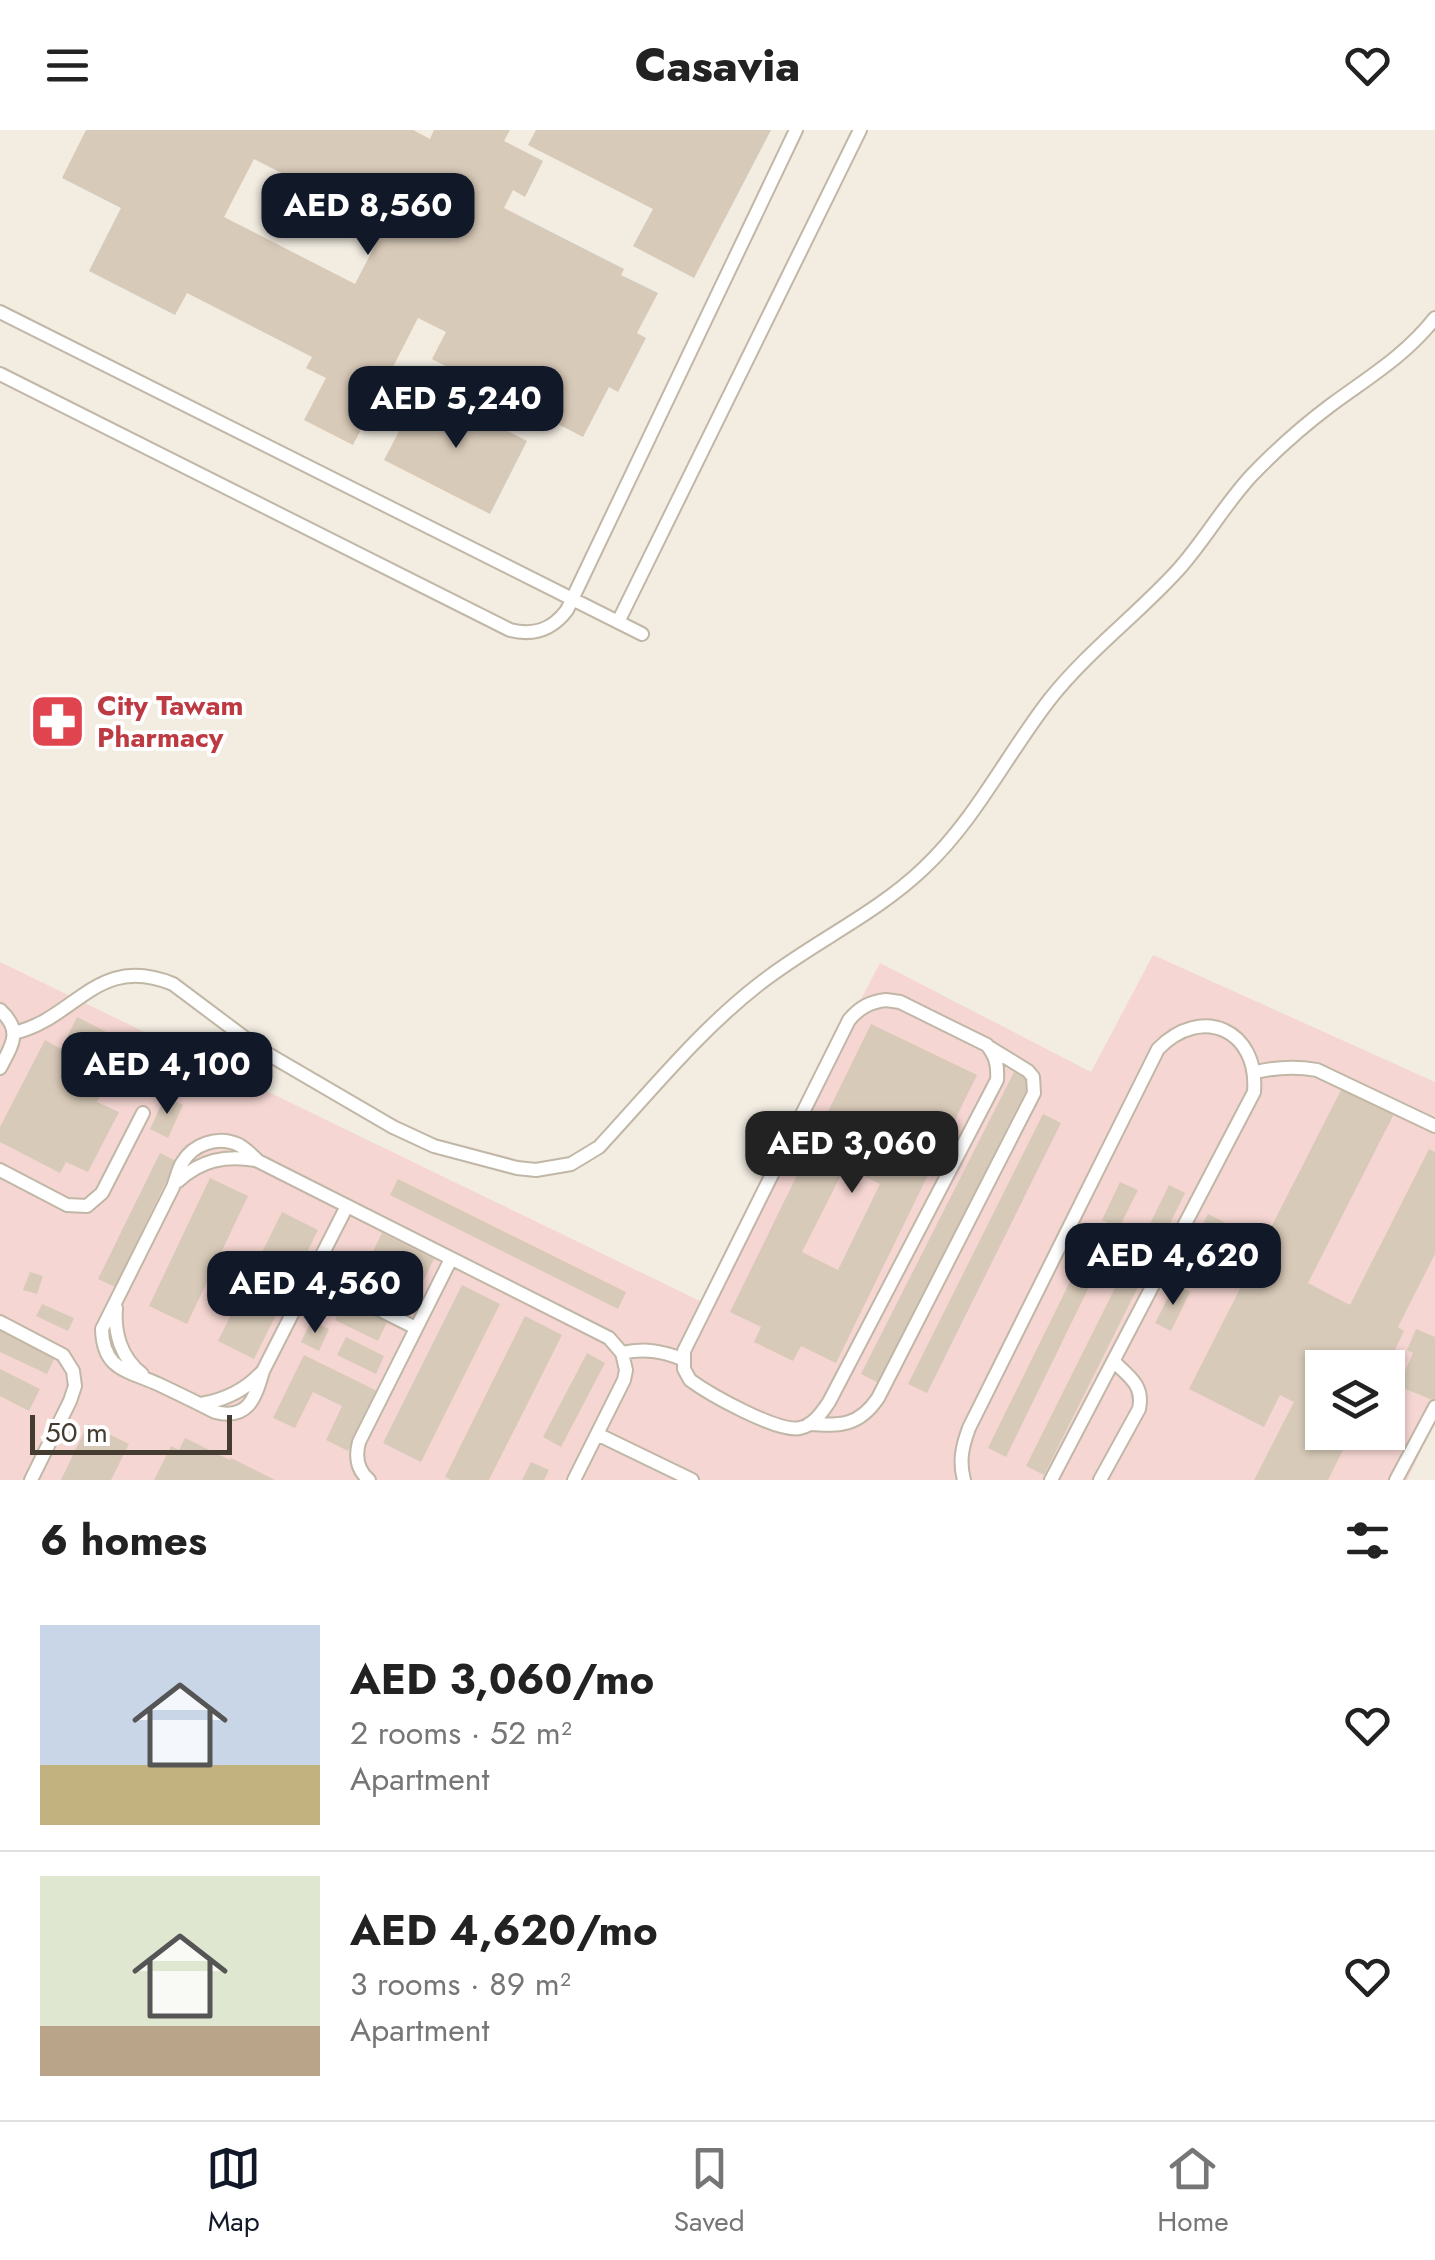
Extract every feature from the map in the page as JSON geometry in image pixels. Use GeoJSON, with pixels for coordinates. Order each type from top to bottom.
{"type":"FeatureCollection","features":[{"type":"Feature","properties":{"kind":"lane"},"geometry":{"type":"LineString","coordinates":[[0,374],[510,630],[536,632],[559,621],[572,599],[796,130]]}},
{"type":"Feature","properties":{"kind":"lane"},"geometry":{"type":"LineString","coordinates":[[618,622],[860,130]]}},
{"type":"Feature","properties":{"kind":"lane"},"geometry":{"type":"LineString","coordinates":[[0,312],[642,634]]}},
{"type":"Feature","properties":{"kind":"lane"},"geometry":{"type":"LineString","coordinates":[[14,1033],[42,1022],[113,979],[144,975],[159,978],[186,993],[260,1050],[434,1146],[536,1170],[586,1156],[726,1012],[773,974],[922,870],[973,812],[1050,699],[1087,657],[1176,572],[1251,476],[1304,426],[1394,361],[1435,318]]}},
{"type":"Feature","properties":{"kind":"lane"},"geometry":{"type":"LineString","coordinates":[[809,1424],[843,1425],[870,1410],[878,1398],[1034,1093],[1033,1076],[1028,1071],[987,1046],[900,1002],[872,1002],[859,1009],[849,1020],[689,1338],[682,1359],[690,1380],[700,1387],[769,1423],[797,1429],[819,1416],[830,1402],[997,1080],[998,1067],[987,1046]]}},
{"type":"Feature","properties":{"kind":"lane"},"geometry":{"type":"LineString","coordinates":[[0,1010],[14,1033],[0,1068]]}},
{"type":"Feature","properties":{"kind":"lane"},"geometry":{"type":"LineString","coordinates":[[964,1480],[962,1447],[970,1428],[1158,1049],[1171,1036],[1188,1028],[1224,1030],[1239,1040],[1250,1055],[1256,1072],[1254,1092],[1051,1480]]}},
{"type":"Feature","properties":{"kind":"lane"},"geometry":{"type":"LineString","coordinates":[[1256,1072],[1286,1066],[1317,1070],[1435,1126]]}},
{"type":"Feature","properties":{"kind":"lane"},"geometry":{"type":"LineString","coordinates":[[0,1170],[68,1205],[87,1206],[102,1193],[143,1113]]}},
{"type":"Feature","properties":{"kind":"lane"},"geometry":{"type":"LineString","coordinates":[[347,1206],[263,1372],[256,1394],[244,1409],[225,1414],[130,1374],[108,1356],[102,1343],[102,1329],[182,1162],[194,1149],[226,1140],[241,1146],[258,1161],[609,1338],[622,1353],[624,1380],[574,1480]]}},
{"type":"Feature","properties":{"kind":"lane"},"geometry":{"type":"LineString","coordinates":[[370,1480],[360,1469],[359,1442],[451,1258]]}},
{"type":"Feature","properties":{"kind":"lane"},"geometry":{"type":"LineString","coordinates":[[312,1276],[416,1328]]}},
{"type":"Feature","properties":{"kind":"lane"},"geometry":{"type":"LineString","coordinates":[[0,1322],[63,1355],[73,1371],[75,1386],[31,1480]]}},
{"type":"Feature","properties":{"kind":"lane"},"geometry":{"type":"LineString","coordinates":[[622,1353],[652,1350],[682,1359]]}},
{"type":"Feature","properties":{"kind":"lane"},"geometry":{"type":"LineString","coordinates":[[1100,1480],[1141,1399],[1139,1388],[1114,1362]]}},
{"type":"Feature","properties":{"kind":"lane"},"geometry":{"type":"LineString","coordinates":[[1396,1480],[1435,1407]]}},
{"type":"Feature","properties":{"kind":"lane"},"geometry":{"type":"LineString","coordinates":[[596,1434],[692,1480]]}},
{"type":"Feature","properties":{"kind":"shaded area"},"geometry":{"type":"Polygon","coordinates":[[[1153,955],[1435,1082],[1435,1421],[1407,1480],[0,1480],[0,962],[702,1302],[880,963],[1091,1072],[1153,955]]]}},
{"type":"Feature","properties":{"kind":"building"},"geometry":{"type":"Polygon","coordinates":[[[86,130],[413,130],[430,139],[434,130],[510,130],[504,141],[543,161],[525,197],[513,190],[504,208],[624,269],[621,275],[658,293],[637,333],[646,338],[618,392],[609,387],[583,437],[432,359],[446,332],[418,318],[353,445],[304,420],[326,378],[306,368],[312,357],[187,293],[175,315],[89,271],[121,208],[62,178],[86,130]],[[254,159],[224,217],[355,284],[385,226],[254,159]]]}},
{"type":"Feature","properties":{"kind":"building"},"geometry":{"type":"Polygon","coordinates":[[[536,130],[771,130],[694,278],[633,246],[653,209],[528,145],[536,130]]]}},
{"type":"Feature","properties":{"kind":"building"},"geometry":{"type":"Polygon","coordinates":[[[422,387],[527,441],[490,514],[384,460],[422,387]]]}},
{"type":"Feature","properties":{"kind":"building"},"geometry":{"type":"Polygon","coordinates":[[[77,1017],[155,1057],[139,1089],[112,1075],[97,1102],[119,1112],[88,1172],[66,1162],[60,1173],[0,1142],[0,1127],[45,1040],[61,1049],[77,1017]]]}},
{"type":"Feature","properties":{"kind":"building"},"geometry":{"type":"Polygon","coordinates":[[[871,1024],[977,1075],[836,1363],[801,1346],[793,1361],[754,1342],[761,1327],[730,1312],[871,1024]],[[845,1167],[802,1252],[838,1270],[880,1184],[845,1167]]]}},
{"type":"Feature","properties":{"kind":"building"},"geometry":{"type":"Polygon","coordinates":[[[1014,1072],[1031,1081],[879,1383],[861,1374],[1014,1072]]]}},
{"type":"Feature","properties":{"kind":"building"},"geometry":{"type":"Polygon","coordinates":[[[1344,1084],[1396,1110],[1308,1283],[1350,1305],[1429,1149],[1435,1152],[1435,1254],[1398,1327],[1404,1331],[1395,1350],[1305,1350],[1305,1450],[1343,1450],[1328,1480],[1254,1480],[1294,1402],[1280,1395],[1264,1427],[1189,1389],[1344,1084]]]}},
{"type":"Feature","properties":{"kind":"building"},"geometry":{"type":"Polygon","coordinates":[[[165,1097],[183,1105],[168,1138],[150,1129],[165,1097]]]}},
{"type":"Feature","properties":{"kind":"building"},"geometry":{"type":"Polygon","coordinates":[[[1043,1114],[1061,1123],[927,1393],[908,1384],[1043,1114]]]}},
{"type":"Feature","properties":{"kind":"building"},"geometry":{"type":"Polygon","coordinates":[[[160,1153],[176,1161],[115,1287],[98,1279],[160,1153]]]}},
{"type":"Feature","properties":{"kind":"building"},"geometry":{"type":"Polygon","coordinates":[[[210,1178],[248,1196],[187,1324],[149,1306],[210,1178]]]}},
{"type":"Feature","properties":{"kind":"building"},"geometry":{"type":"Polygon","coordinates":[[[398,1179],[626,1292],[618,1309],[390,1195],[398,1179]]]}},
{"type":"Feature","properties":{"kind":"building"},"geometry":{"type":"Polygon","coordinates":[[[1120,1182],[1138,1190],[1119,1228],[1102,1220],[1120,1182]]]}},
{"type":"Feature","properties":{"kind":"building"},"geometry":{"type":"Polygon","coordinates":[[[1169,1185],[1185,1193],[1159,1246],[1143,1238],[1169,1185]]]}},
{"type":"Feature","properties":{"kind":"building"},"geometry":{"type":"Polygon","coordinates":[[[282,1212],[318,1230],[254,1359],[218,1341],[282,1212]]]}},
{"type":"Feature","properties":{"kind":"building"},"geometry":{"type":"Polygon","coordinates":[[[1208,1214],[1226,1223],[1204,1267],[1186,1258],[1208,1214]]]}},
{"type":"Feature","properties":{"kind":"building"},"geometry":{"type":"Polygon","coordinates":[[[382,1233],[434,1259],[416,1296],[364,1270],[382,1233]]]}},
{"type":"Feature","properties":{"kind":"building"},"geometry":{"type":"Polygon","coordinates":[[[1090,1241],[1107,1250],[1006,1457],[988,1448],[1090,1241]]]}},
{"type":"Feature","properties":{"kind":"building"},"geometry":{"type":"Polygon","coordinates":[[[1130,1258],[1148,1267],[1044,1475],[1026,1466],[1130,1258]]]}},
{"type":"Feature","properties":{"kind":"building"},"geometry":{"type":"Polygon","coordinates":[[[30,1272],[43,1276],[37,1294],[23,1290],[30,1272]]]}},
{"type":"Feature","properties":{"kind":"building"},"geometry":{"type":"Polygon","coordinates":[[[1175,1284],[1190,1292],[1171,1331],[1155,1323],[1175,1284]]]}},
{"type":"Feature","properties":{"kind":"building"},"geometry":{"type":"Polygon","coordinates":[[[462,1285],[500,1304],[421,1462],[383,1443],[462,1285]]]}},
{"type":"Feature","properties":{"kind":"building"},"geometry":{"type":"Polygon","coordinates":[[[345,1301],[387,1322],[378,1341],[335,1320],[345,1301]]]}},
{"type":"Feature","properties":{"kind":"building"},"geometry":{"type":"Polygon","coordinates":[[[42,1304],[74,1318],[68,1331],[36,1316],[42,1304]]]}},
{"type":"Feature","properties":{"kind":"building"},"geometry":{"type":"Polygon","coordinates":[[[525,1316],[562,1335],[489,1480],[451,1480],[445,1477],[525,1316]]]}},
{"type":"Feature","properties":{"kind":"building"},"geometry":{"type":"Polygon","coordinates":[[[311,1321],[329,1329],[319,1351],[301,1342],[311,1321]]]}},
{"type":"Feature","properties":{"kind":"building"},"geometry":{"type":"Polygon","coordinates":[[[1416,1329],[1435,1337],[1435,1401],[1405,1389],[1405,1371],[1413,1353],[1407,1350],[1416,1329]]]}},
{"type":"Feature","properties":{"kind":"building"},"geometry":{"type":"Polygon","coordinates":[[[0,1330],[55,1357],[47,1374],[0,1352],[0,1330]]]}},
{"type":"Feature","properties":{"kind":"building"},"geometry":{"type":"Polygon","coordinates":[[[346,1337],[384,1356],[376,1374],[337,1355],[346,1337]]]}},
{"type":"Feature","properties":{"kind":"building"},"geometry":{"type":"Polygon","coordinates":[[[587,1353],[605,1363],[561,1447],[543,1437],[587,1353]]]}},
{"type":"Feature","properties":{"kind":"building"},"geometry":{"type":"Polygon","coordinates":[[[304,1355],[377,1391],[348,1451],[326,1440],[342,1406],[313,1392],[295,1428],[273,1418],[304,1355]]]}},
{"type":"Feature","properties":{"kind":"building"},"geometry":{"type":"Polygon","coordinates":[[[0,1369],[40,1389],[29,1411],[0,1396],[0,1369]]]}},
{"type":"Feature","properties":{"kind":"building"},"geometry":{"type":"Polygon","coordinates":[[[88,1424],[129,1444],[111,1480],[61,1480],[88,1424]]]}},
{"type":"Feature","properties":{"kind":"building"},"geometry":{"type":"Polygon","coordinates":[[[185,1438],[275,1480],[154,1480],[171,1446],[179,1450],[185,1438]]]}},
{"type":"Feature","properties":{"kind":"building"},"geometry":{"type":"Polygon","coordinates":[[[531,1462],[549,1470],[544,1480],[522,1480],[531,1462]]]}},
{"type":"Feature","properties":{"kind":"place","name":"City Tawam Pharmacy"},"geometry":{"type":"Point","coordinates":[58,721]}}]}
